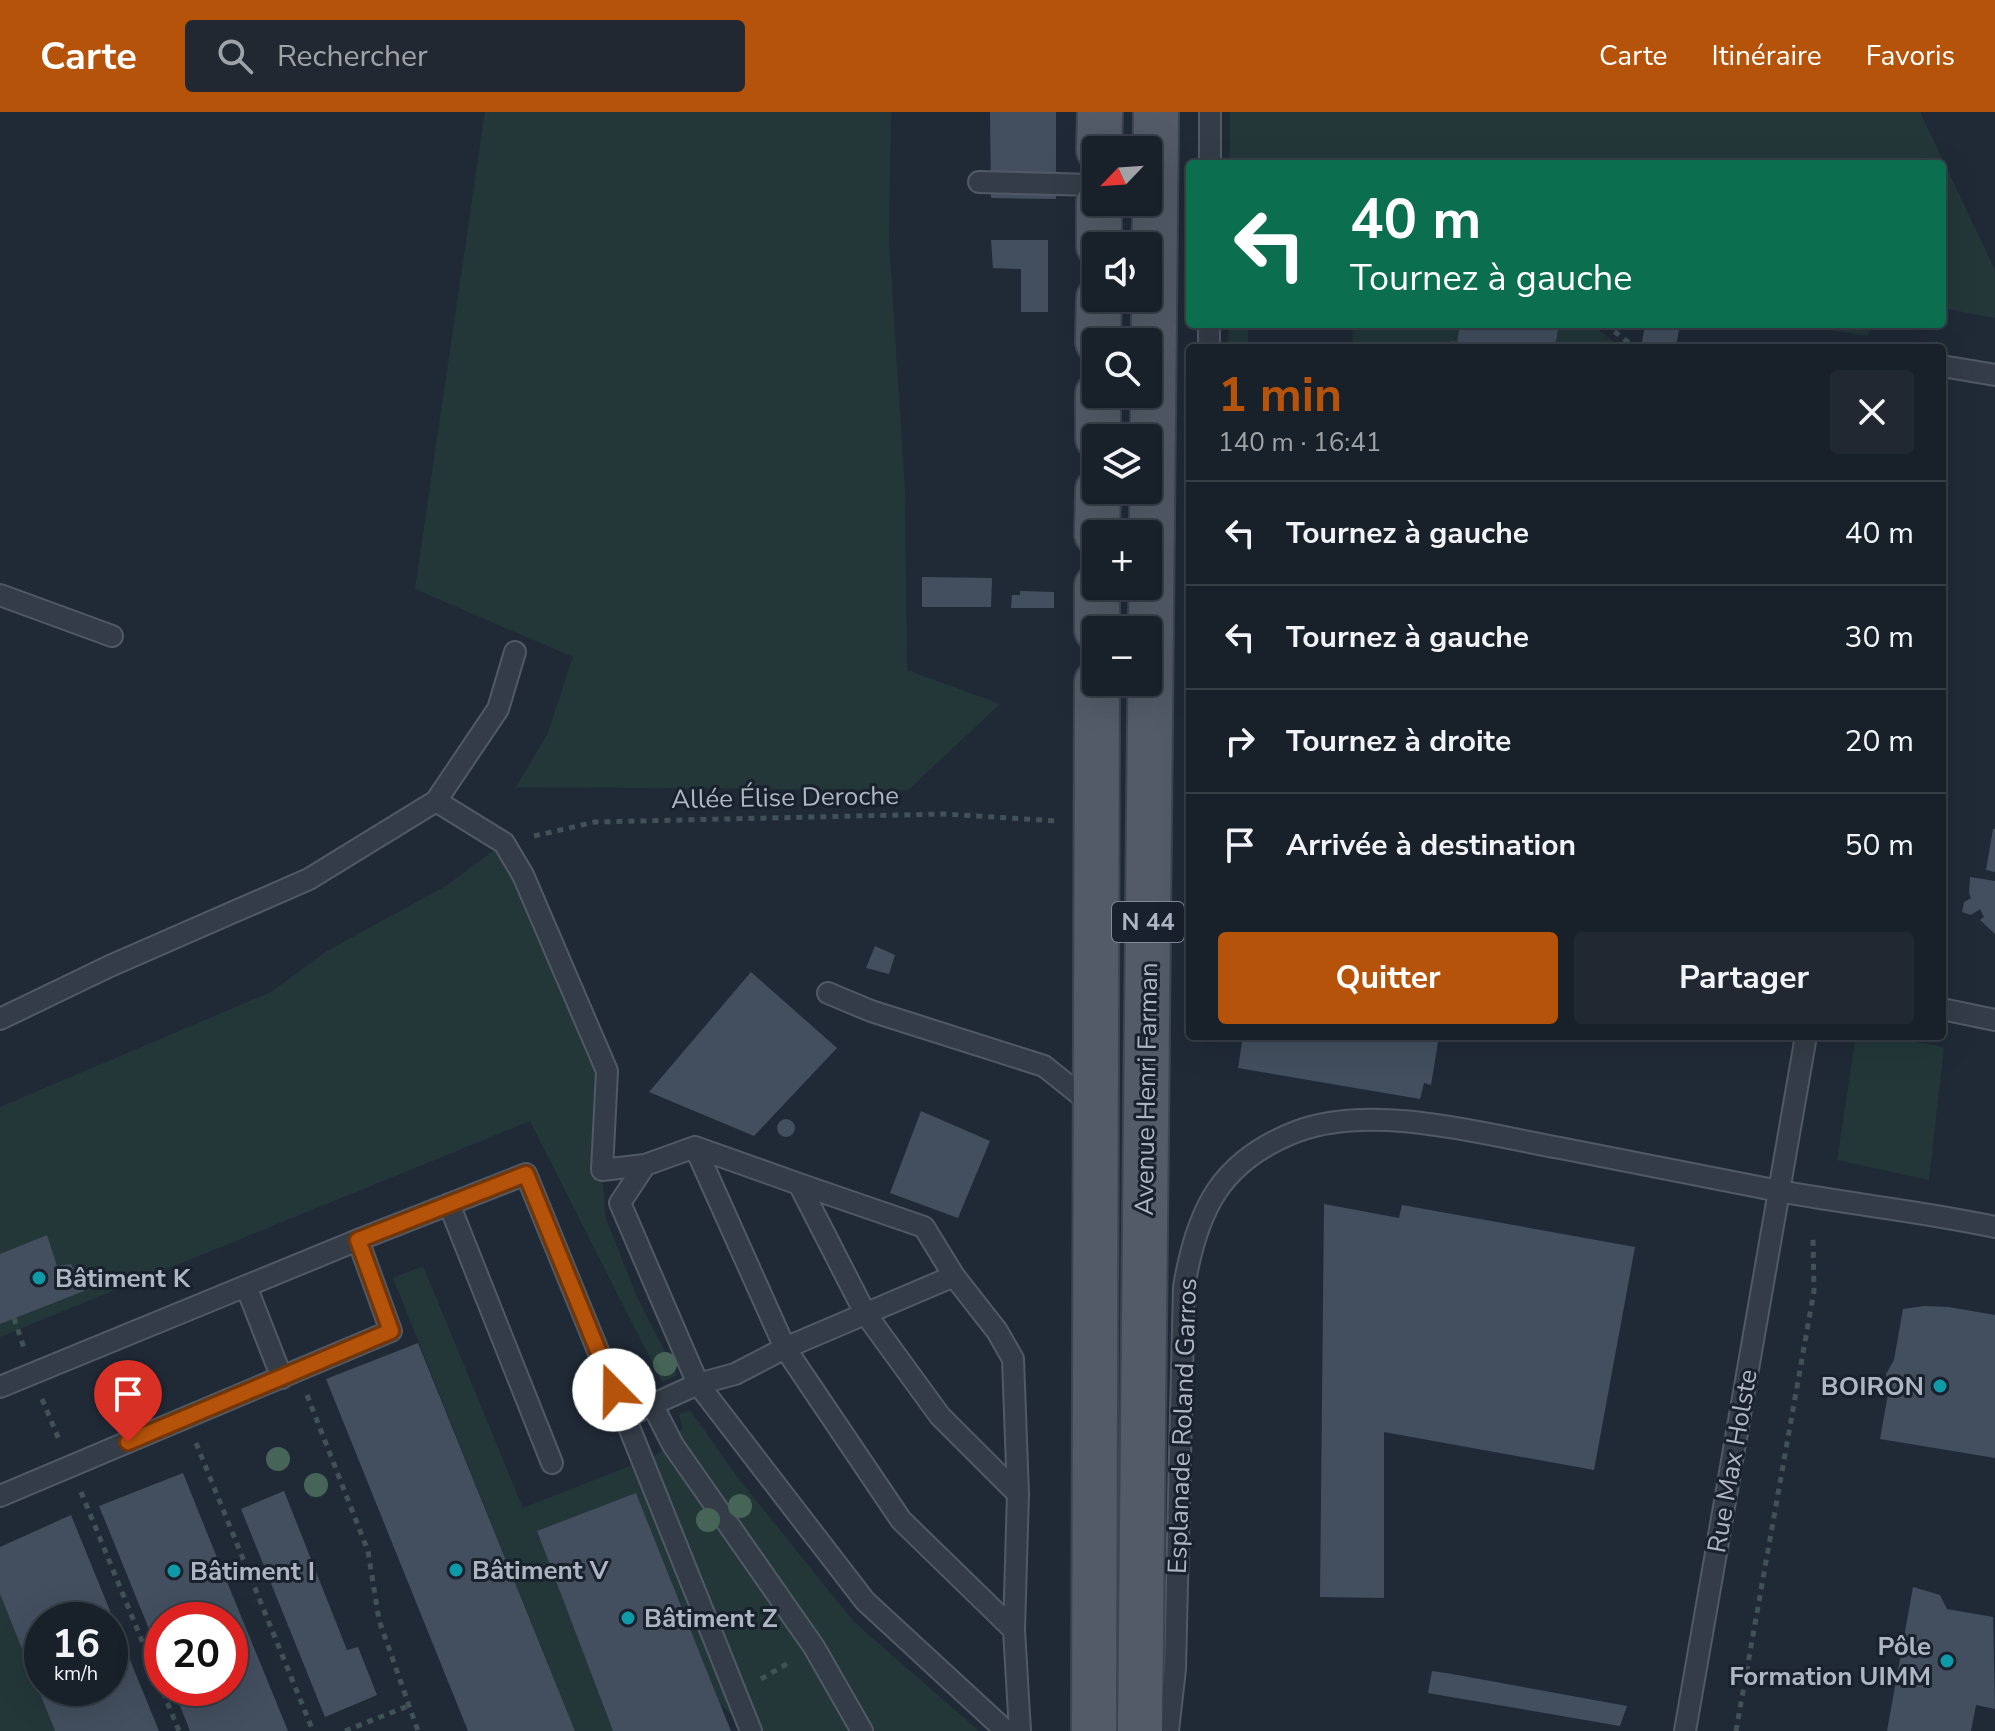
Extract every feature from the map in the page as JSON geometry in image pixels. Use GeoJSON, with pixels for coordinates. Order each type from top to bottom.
{"type":"FeatureCollection","features":[{"type":"Feature","properties":{"kind":"main road"},"geometry":{"type":"LineString","coordinates":[[1099,136],[1100,112]]}},
{"type":"Feature","properties":{"kind":"main road","name":"Avenue Henri Farman"},"geometry":{"type":"LineString","coordinates":[[1140,1731],[1156,112]]}},
{"type":"Feature","properties":{"kind":"main road","name":"Avenue Henri Farman"},"geometry":{"type":"LineString","coordinates":[[1094,1731],[1097,696]]}},
{"type":"Feature","properties":{"kind":"lane"},"geometry":{"type":"LineString","coordinates":[[1210,112],[1210,160]]}},
{"type":"Feature","properties":{"kind":"lane"},"geometry":{"type":"LineString","coordinates":[[979,182],[1082,185]]}},
{"type":"Feature","properties":{"kind":"lane"},"geometry":{"type":"LineString","coordinates":[[1946,367],[1995,375]]}},
{"type":"Feature","properties":{"kind":"lane"},"geometry":{"type":"LineString","coordinates":[[0,595],[112,636]]}},
{"type":"Feature","properties":{"kind":"lane"},"geometry":{"type":"LineString","coordinates":[[0,1019],[110,966],[309,879],[436,801],[498,709],[515,652]]}},
{"type":"Feature","properties":{"kind":"lane"},"geometry":{"type":"LineString","coordinates":[[436,801],[504,843],[523,875],[607,1071],[602,1170],[645,1165],[695,1147],[924,1227],[954,1276],[997,1331],[1013,1359],[1018,1494],[1014,1630],[1020,1731]]}},
{"type":"Feature","properties":{"kind":"lane"},"geometry":{"type":"LineString","coordinates":[[828,993],[871,1011],[1044,1066],[1097,1109]]}},
{"type":"Feature","properties":{"kind":"lane"},"geometry":{"type":"LineString","coordinates":[[1946,1010],[1995,1020]]}},
{"type":"Feature","properties":{"kind":"lane"},"geometry":{"type":"LineString","coordinates":[[1779,1191],[1805,1040]]}},
{"type":"Feature","properties":{"kind":"lane","name":"Esplanade Roland Garros"},"geometry":{"type":"LineString","coordinates":[[1168,1731],[1175,1669],[1184,1287],[1190,1249],[1205,1207],[1228,1175],[1256,1150],[1299,1131],[1337,1120],[1444,1126],[1779,1191],[1995,1227]]}},
{"type":"Feature","properties":{"kind":"lane"},"geometry":{"type":"LineString","coordinates":[[695,1147],[785,1348],[901,1520],[1014,1630]]}},
{"type":"Feature","properties":{"kind":"lane"},"geometry":{"type":"LineString","coordinates":[[645,1165],[620,1203],[698,1384],[865,1601],[1006,1731]]}},
{"type":"Feature","properties":{"kind":"lane"},"geometry":{"type":"LineString","coordinates":[[0,1387],[526,1174],[751,1731]]}},
{"type":"Feature","properties":{"kind":"lane"},"geometry":{"type":"LineString","coordinates":[[799,1184],[865,1313],[940,1416],[1018,1494]]}},
{"type":"Feature","properties":{"kind":"lane","name":"Rue Max Holste"},"geometry":{"type":"LineString","coordinates":[[1685,1731],[1779,1191]]}},
{"type":"Feature","properties":{"kind":"lane"},"geometry":{"type":"LineString","coordinates":[[449,1204],[552,1463]]}},
{"type":"Feature","properties":{"kind":"lane"},"geometry":{"type":"LineString","coordinates":[[0,1496],[391,1331],[358,1240]]}},
{"type":"Feature","properties":{"kind":"lane"},"geometry":{"type":"LineString","coordinates":[[625,1417],[698,1384],[735,1374],[785,1348],[954,1276]]}},
{"type":"Feature","properties":{"kind":"lane"},"geometry":{"type":"LineString","coordinates":[[246,1286],[290,1375]]}},
{"type":"Feature","properties":{"kind":"lane"},"geometry":{"type":"LineString","coordinates":[[652,1404],[673,1445],[814,1647],[862,1731]]}},
{"type":"Feature","properties":{"kind":"path"},"geometry":{"type":"LineString","coordinates":[[1610,328],[1630,344]]}},
{"type":"Feature","properties":{"kind":"path","name":"Allée Élise Deroche"},"geometry":{"type":"LineString","coordinates":[[504,843],[595,822],[944,814],[1069,821]]}},
{"type":"Feature","properties":{"kind":"path"},"geometry":{"type":"LineString","coordinates":[[1736,1731],[1814,1291],[1813,1239]]}},
{"type":"Feature","properties":{"kind":"path"},"geometry":{"type":"LineString","coordinates":[[290,1375],[368,1551],[379,1620],[418,1731]]}},
{"type":"Feature","properties":{"kind":"path"},"geometry":{"type":"LineString","coordinates":[[186,1417],[313,1731]]}},
{"type":"Feature","properties":{"kind":"path"},"geometry":{"type":"LineString","coordinates":[[71,1467],[179,1731]]}},
{"type":"Feature","properties":{"kind":"path"},"geometry":{"type":"LineString","coordinates":[[345,1731],[408,1706]]}},
{"type":"Feature","properties":{"kind":"green space"},"geometry":{"type":"Polygon","coordinates":[[[485,112],[891,112],[889,241],[905,490],[907,670],[1000,704],[908,790],[516,787],[548,733],[573,657],[415,589],[485,112]]]}},
{"type":"Feature","properties":{"kind":"green space"},"geometry":{"type":"Polygon","coordinates":[[[1230,112],[1920,112],[1943,160],[1230,160],[1230,112]]]}},
{"type":"Feature","properties":{"kind":"green space"},"geometry":{"type":"Polygon","coordinates":[[[1946,167],[1995,270],[1995,318],[1946,309],[1946,167]]]}},
{"type":"Feature","properties":{"kind":"green space"},"geometry":{"type":"Polygon","coordinates":[[[1229,328],[1248,328],[1248,344],[1228,344],[1229,328]]]}},
{"type":"Feature","properties":{"kind":"green space"},"geometry":{"type":"Polygon","coordinates":[[[1353,328],[1459,328],[1457,342],[1451,341],[1451,344],[1352,344],[1353,328]]]}},
{"type":"Feature","properties":{"kind":"green space"},"geometry":{"type":"Polygon","coordinates":[[[1558,328],[1597,328],[1616,344],[1556,344],[1558,328]]]}},
{"type":"Feature","properties":{"kind":"green space"},"geometry":{"type":"Polygon","coordinates":[[[1817,328],[1869,328],[1868,336],[1817,328]]]}},
{"type":"Feature","properties":{"kind":"green space"},"geometry":{"type":"Polygon","coordinates":[[[504,843],[607,1071],[602,1170],[605,1216],[637,1297],[677,1375],[662,1382],[530,1121],[0,1337],[0,1324],[84,1290],[71,1264],[57,1266],[0,1254],[0,1107],[271,992],[327,951],[446,886],[504,843]]]}},
{"type":"Feature","properties":{"kind":"green space"},"geometry":{"type":"Polygon","coordinates":[[[1855,1040],[1904,1040],[1944,1047],[1929,1180],[1837,1160],[1855,1040]]]}},
{"type":"Feature","properties":{"kind":"green space"},"geometry":{"type":"Polygon","coordinates":[[[423,1266],[523,1508],[650,1458],[673,1445],[682,1428],[679,1414],[690,1410],[738,1478],[854,1622],[979,1731],[749,1731],[720,1704],[636,1494],[537,1531],[613,1731],[575,1731],[393,1278],[423,1266]]]}},
{"type":"Feature","properties":{"kind":"green space"},"geometry":{"type":"Polygon","coordinates":[[[0,1594],[24,1654],[24,1706],[45,1706],[55,1731],[0,1731],[0,1594]]]}},
{"type":"Feature","properties":{"kind":"building"},"geometry":{"type":"Polygon","coordinates":[[[990,112],[1056,112],[1056,199],[991,198],[990,112]]]}},
{"type":"Feature","properties":{"kind":"building"},"geometry":{"type":"Polygon","coordinates":[[[991,240],[1048,240],[1048,312],[1021,312],[1021,269],[993,268],[991,240]]]}},
{"type":"Feature","properties":{"kind":"building"},"geometry":{"type":"Polygon","coordinates":[[[1459,328],[1558,328],[1556,344],[1451,344],[1451,341],[1457,342],[1459,328]]]}},
{"type":"Feature","properties":{"kind":"building"},"geometry":{"type":"Polygon","coordinates":[[[1644,328],[1679,328],[1677,344],[1642,342],[1644,328]]]}},
{"type":"Feature","properties":{"kind":"building"},"geometry":{"type":"Polygon","coordinates":[[[922,577],[992,578],[991,607],[922,607],[922,577]]]}},
{"type":"Feature","properties":{"kind":"building"},"geometry":{"type":"Polygon","coordinates":[[[1020,591],[1054,592],[1054,608],[1011,608],[1012,595],[1020,595],[1020,591]]]}},
{"type":"Feature","properties":{"kind":"building"},"geometry":{"type":"Polygon","coordinates":[[[1995,829],[1995,872],[1986,870],[1995,829]]]}},
{"type":"Feature","properties":{"kind":"building"},"geometry":{"type":"Polygon","coordinates":[[[1970,877],[1995,881],[1995,934],[1980,920],[1984,917],[1980,909],[1971,915],[1962,912],[1964,902],[1971,898],[1970,877]]]}},
{"type":"Feature","properties":{"kind":"building"},"geometry":{"type":"Polygon","coordinates":[[[875,946],[895,955],[889,974],[866,968],[875,946]]]}},
{"type":"Feature","properties":{"kind":"building"},"geometry":{"type":"Polygon","coordinates":[[[751,972],[837,1048],[754,1136],[649,1092],[751,972]]]}},
{"type":"Feature","properties":{"kind":"building"},"geometry":{"type":"Polygon","coordinates":[[[1242,1040],[1438,1040],[1431,1085],[1424,1083],[1420,1099],[1238,1068],[1242,1040]]]}},
{"type":"Feature","properties":{"kind":"building"},"geometry":{"type":"Polygon","coordinates":[[[921,1111],[990,1141],[958,1218],[890,1193],[921,1111]]]}},
{"type":"Feature","properties":{"kind":"building"},"geometry":{"type":"Polygon","coordinates":[[[786,1119],[795,1128],[786,1137],[777,1128],[786,1119]]]}},
{"type":"Feature","properties":{"kind":"building"},"geometry":{"type":"Polygon","coordinates":[[[1324,1204],[1399,1218],[1402,1205],[1635,1247],[1594,1470],[1384,1432],[1384,1598],[1320,1597],[1324,1204]]]}},
{"type":"Feature","properties":{"kind":"building","name":"Bâtiment K"},"geometry":{"type":"Polygon","coordinates":[[[47,1235],[57,1266],[71,1264],[84,1291],[0,1324],[0,1254],[47,1235]]]}},
{"type":"Feature","properties":{"kind":"building","name":"BOIRON"},"geometry":{"type":"Polygon","coordinates":[[[1924,1306],[1995,1315],[1995,1458],[1880,1439],[1888,1394],[1886,1374],[1894,1360],[1903,1309],[1924,1306]]]}},
{"type":"Feature","properties":{"kind":"building","name":"Bâtiment V"},"geometry":{"type":"Polygon","coordinates":[[[418,1343],[575,1731],[468,1731],[326,1379],[418,1343]]]}},
{"type":"Feature","properties":{"kind":"building","name":"Bâtiment I"},"geometry":{"type":"Polygon","coordinates":[[[183,1473],[236,1602],[144,1602],[144,1617],[99,1506],[183,1473]]]}},
{"type":"Feature","properties":{"kind":"building"},"geometry":{"type":"Polygon","coordinates":[[[284,1491],[347,1650],[358,1647],[377,1695],[325,1717],[241,1509],[284,1491]]]}},
{"type":"Feature","properties":{"kind":"building","name":"Bâtiment Z"},"geometry":{"type":"Polygon","coordinates":[[[636,1493],[731,1731],[613,1731],[537,1531],[636,1493]]]}},
{"type":"Feature","properties":{"kind":"building"},"geometry":{"type":"Polygon","coordinates":[[[71,1515],[106,1602],[24,1602],[24,1654],[0,1594],[0,1547],[71,1515]]]}},
{"type":"Feature","properties":{"kind":"building","name":"Pôle Formation UIMM"},"geometry":{"type":"Polygon","coordinates":[[[1913,1587],[1940,1595],[1947,1609],[1993,1617],[1995,1709],[1976,1705],[1971,1731],[1887,1731],[1913,1587]]]}},
{"type":"Feature","properties":{"kind":"building","name":"Bâtiment I"},"geometry":{"type":"Polygon","coordinates":[[[248,1633],[288,1731],[190,1731],[180,1706],[248,1706],[248,1633]]]}},
{"type":"Feature","properties":{"kind":"building"},"geometry":{"type":"Polygon","coordinates":[[[128,1655],[144,1694],[144,1706],[149,1706],[159,1731],[55,1731],[45,1706],[128,1706],[128,1655]]]}},
{"type":"Feature","properties":{"kind":"building"},"geometry":{"type":"Polygon","coordinates":[[[1432,1671],[1627,1706],[1620,1726],[1428,1693],[1432,1671]]]}},
{"type":"Feature","properties":{"kind":"place","name":"Bâtiment K"},"geometry":{"type":"Point","coordinates":[39,1278]}},
{"type":"Feature","properties":{"kind":"place","name":"BOIRON"},"geometry":{"type":"Point","coordinates":[1940,1386]}},
{"type":"Feature","properties":{"kind":"place","name":"Bâtiment V"},"geometry":{"type":"Point","coordinates":[456,1570]}},
{"type":"Feature","properties":{"kind":"place","name":"Bâtiment I"},"geometry":{"type":"Point","coordinates":[174,1571]}},
{"type":"Feature","properties":{"kind":"place","name":"Bâtiment Z"},"geometry":{"type":"Point","coordinates":[628,1618]}},
{"type":"Feature","properties":{"kind":"place","name":"Pôle Formation UIMM"},"geometry":{"type":"Point","coordinates":[1947,1661]}},
{"type":"Feature","properties":{"kind":"route"},"geometry":{"type":"LineString","coordinates":[[128,1442],[391,1331],[358,1240],[526,1174],[614,1390]]}}]}
